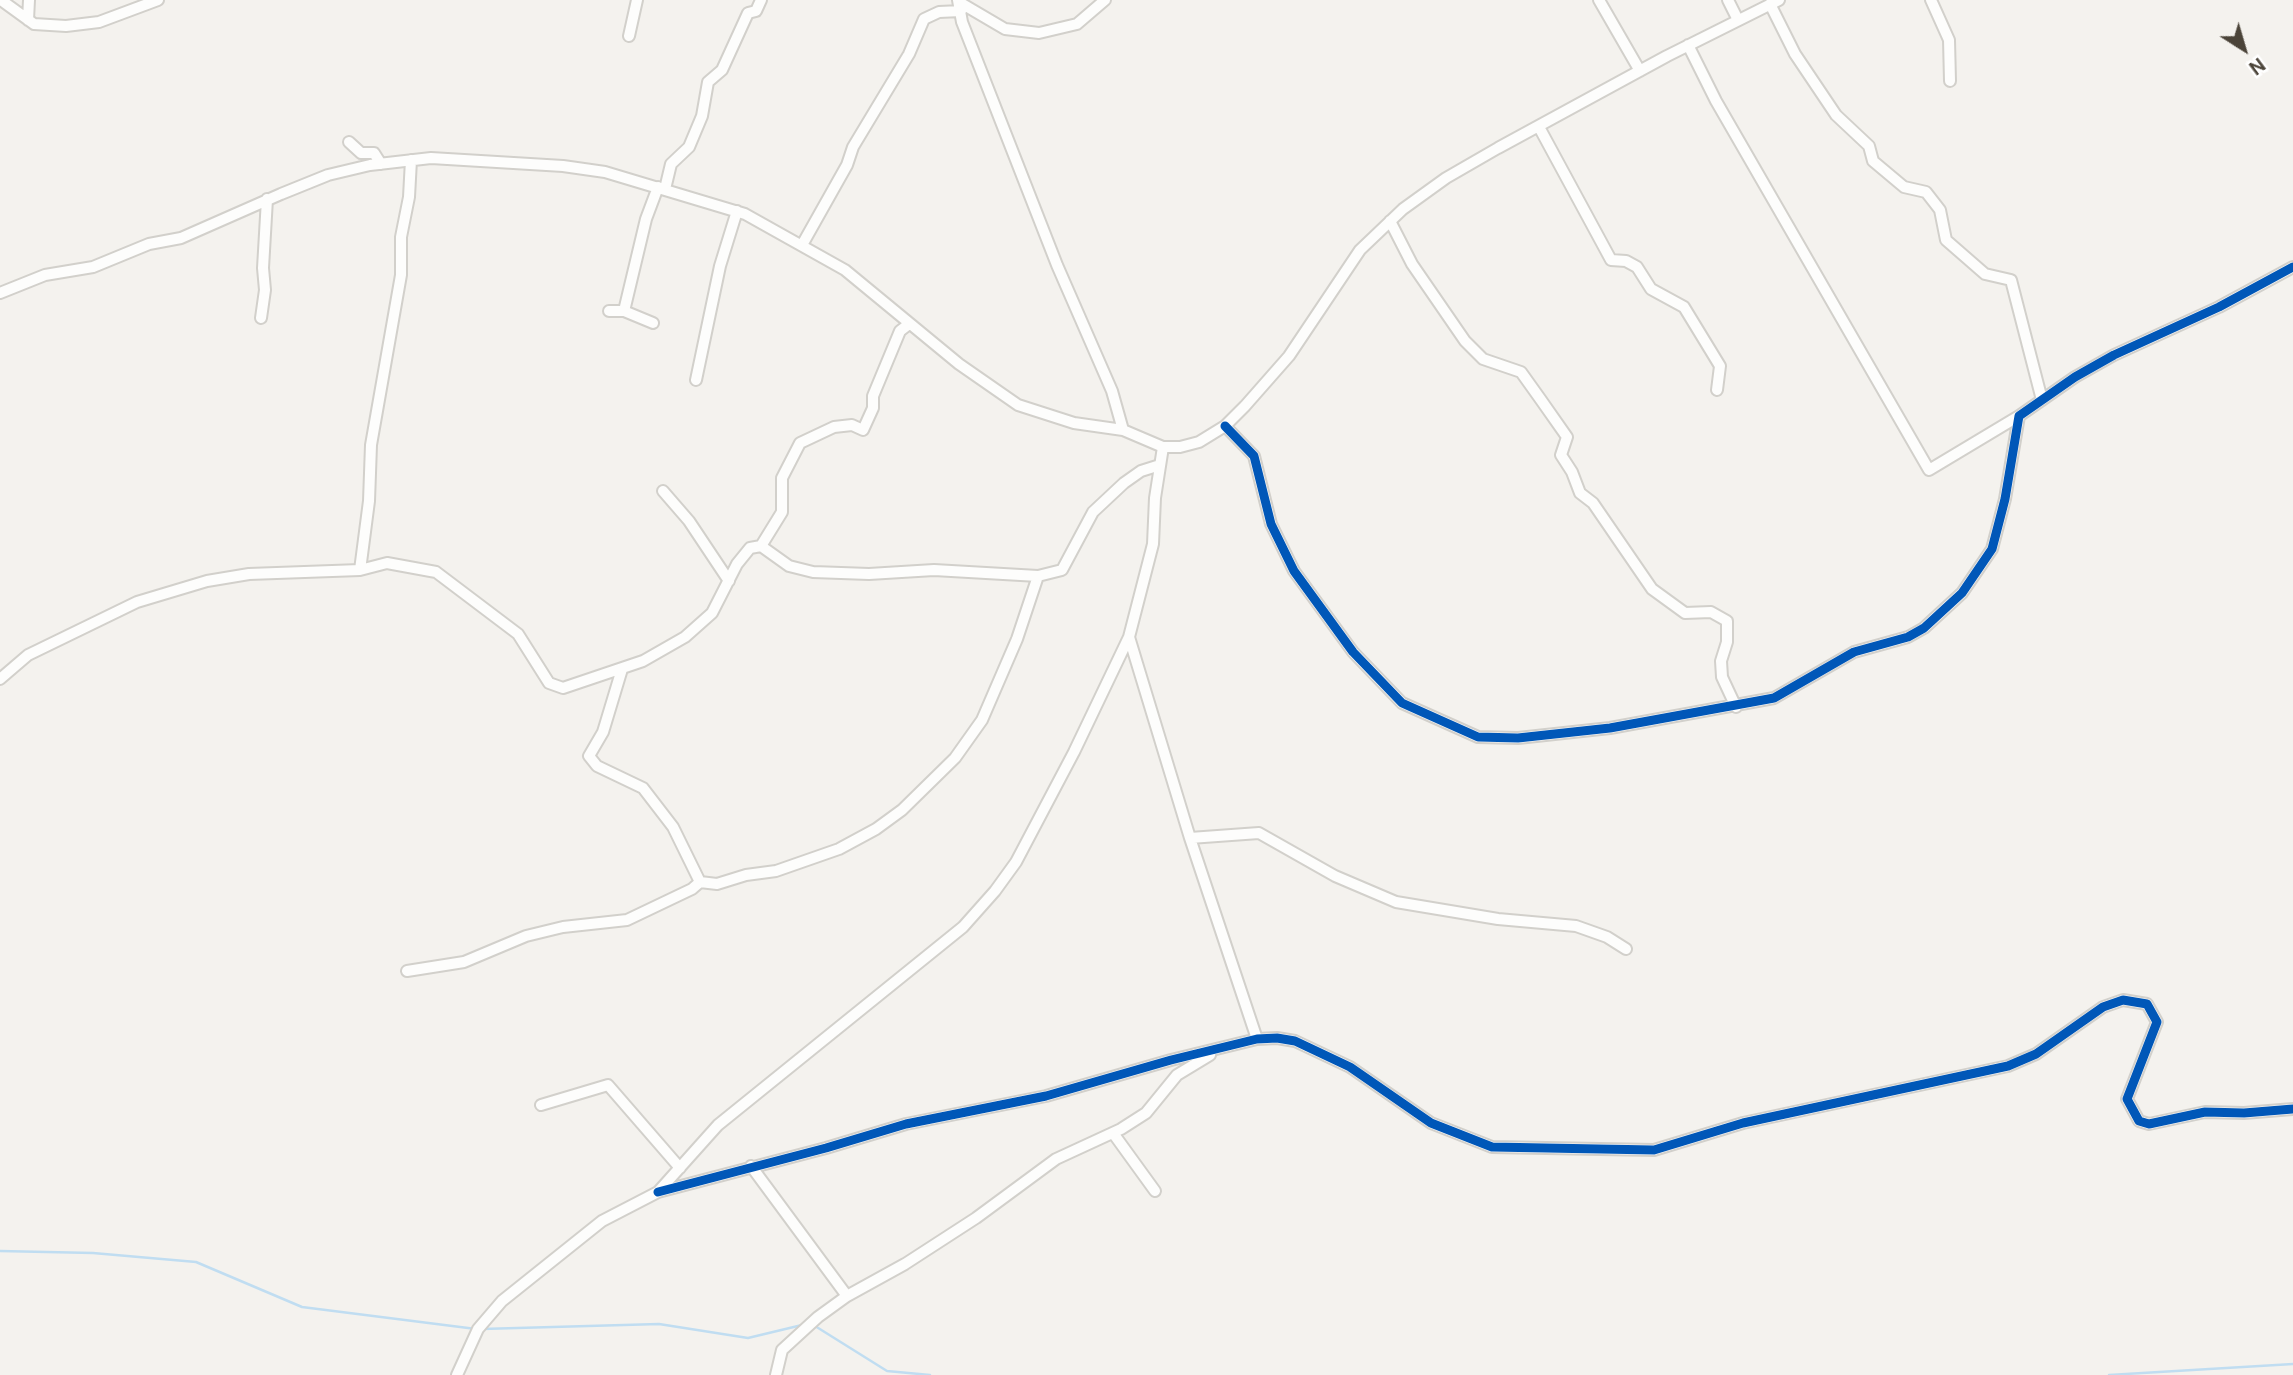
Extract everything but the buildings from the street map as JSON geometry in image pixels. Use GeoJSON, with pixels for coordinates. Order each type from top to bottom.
{"type":"FeatureCollection","features":[{"type":"Feature","properties":{"kind":"street"},"geometry":{"type":"LineString","coordinates":[[1,0],[34,24],[66,26],[99,22],[158,0]]}},
{"type":"Feature","properties":{"kind":"street"},"geometry":{"type":"LineString","coordinates":[[28,20],[29,0]]}},
{"type":"Feature","properties":{"kind":"street"},"geometry":{"type":"LineString","coordinates":[[628,36],[637,0]]}},
{"type":"Feature","properties":{"kind":"street"},"geometry":{"type":"LineString","coordinates":[[624,311],[646,219],[662,188],[670,164],[689,147],[702,116],[708,82],[722,70],[748,13],[756,10],[761,0]]}},
{"type":"Feature","properties":{"kind":"street"},"geometry":{"type":"LineString","coordinates":[[978,12],[981,0]]}},
{"type":"Feature","properties":{"kind":"street"},"geometry":{"type":"LineString","coordinates":[[802,245],[847,165],[853,147],[867,129],[909,54],[924,19],[959,4],[1005,29],[1039,33],[1077,24],[1105,0]]}},
{"type":"Feature","properties":{"kind":"street"},"geometry":{"type":"LineString","coordinates":[[1599,0],[1640,71]]}},
{"type":"Feature","properties":{"kind":"street"},"geometry":{"type":"LineString","coordinates":[[1728,0],[1738,20]]}},
{"type":"Feature","properties":{"kind":"street"},"geometry":{"type":"LineString","coordinates":[[1931,0],[1949,40],[1950,81]]}},
{"type":"Feature","properties":{"kind":"street"},"geometry":{"type":"LineString","coordinates":[[0,293],[45,275],[93,267],[149,244],[181,238],[267,199],[328,176],[411,160],[488,159],[552,165],[605,172],[737,211],[845,270],[909,324],[1018,405],[1074,423],[1123,430],[1163,447],[1180,447],[1199,442],[1225,426],[1289,356],[1360,250],[1390,220],[1446,178],[1640,71],[1775,2],[1795,54],[1836,116],[1869,146],[1873,162],[1904,187],[1926,192],[1940,210],[1946,240],[1985,274],[2011,280],[2042,400]]}},
{"type":"Feature","properties":{"kind":"street"},"geometry":{"type":"LineString","coordinates":[[959,4],[962,22],[1058,265],[1112,391],[1123,430]]}},
{"type":"Feature","properties":{"kind":"street"},"geometry":{"type":"LineString","coordinates":[[1688,46],[1716,101],[1928,470],[2114,355],[2219,307],[2293,267]]}},
{"type":"Feature","properties":{"kind":"street"},"geometry":{"type":"LineString","coordinates":[[1539,127],[1611,260],[1626,261],[1637,267],[1651,289],[1684,307],[1720,366],[1717,390]]}},
{"type":"Feature","properties":{"kind":"street"},"geometry":{"type":"LineString","coordinates":[[349,142],[361,153],[374,153],[381,164]]}},
{"type":"Feature","properties":{"kind":"street"},"geometry":{"type":"LineString","coordinates":[[360,570],[369,501],[371,445],[401,275],[401,237],[409,197],[411,160]]}},
{"type":"Feature","properties":{"kind":"street"},"geometry":{"type":"LineString","coordinates":[[261,318],[265,290],[263,268],[267,199]]}},
{"type":"Feature","properties":{"kind":"street"},"geometry":{"type":"LineString","coordinates":[[696,380],[720,266],[737,211]]}},
{"type":"Feature","properties":{"kind":"street"},"geometry":{"type":"LineString","coordinates":[[1390,220],[1412,264],[1465,341],[1483,359],[1521,372],[1541,400],[1567,437],[1560,455],[1572,471],[1580,493],[1593,503],[1652,589],[1685,613],[1711,612],[1727,621],[1727,642],[1721,661],[1722,677],[1736,707]]}},
{"type":"Feature","properties":{"kind":"street"},"geometry":{"type":"LineString","coordinates":[[609,311],[624,311],[653,323]]}},
{"type":"Feature","properties":{"kind":"street"},"geometry":{"type":"LineString","coordinates":[[0,679],[28,655],[137,602],[207,582],[249,574],[360,570],[387,563],[436,572],[518,634],[550,683],[557,688],[622,669],[667,649],[712,613],[745,552],[761,546],[782,512],[782,478],[800,443],[834,428],[852,425],[863,430],[873,408],[873,396],[900,331],[909,324]]}},
{"type":"Feature","properties":{"kind":"street"},"geometry":{"type":"LineString","coordinates":[[1225,426],[1254,456],[1271,524],[1294,571],[1353,652],[1410,708],[1478,737],[1518,738],[1610,728],[1774,698],[1854,652],[1908,638],[1950,605],[1986,561],[1997,535],[2017,419],[2021,414]]}},
{"type":"Feature","properties":{"kind":"street"},"geometry":{"type":"LineString","coordinates":[[658,1192],[718,1125],[963,928],[1016,862],[1074,752],[1129,637],[1153,544],[1163,447]]}},
{"type":"Feature","properties":{"kind":"street"},"geometry":{"type":"LineString","coordinates":[[761,546],[789,566],[813,572],[869,574],[934,570],[1038,576],[1062,570],[1093,512],[1141,471],[1160,465]]}},
{"type":"Feature","properties":{"kind":"street"},"geometry":{"type":"LineString","coordinates":[[663,491],[690,521],[729,581]]}},
{"type":"Feature","properties":{"kind":"street"},"geometry":{"type":"LineString","coordinates":[[407,971],[464,962],[526,936],[563,927],[627,920],[692,889],[700,882],[717,884],[746,875],[776,871],[839,849],[876,830],[902,810],[955,758],[982,720],[1017,639],[1038,576]]}},
{"type":"Feature","properties":{"kind":"street"},"geometry":{"type":"LineString","coordinates":[[1129,637],[1253,1040]]}},
{"type":"Feature","properties":{"kind":"street"},"geometry":{"type":"LineString","coordinates":[[622,669],[603,732],[589,756],[597,766],[643,788],[673,827],[700,882]]}},
{"type":"Feature","properties":{"kind":"street"},"geometry":{"type":"LineString","coordinates":[[1189,838],[1259,833],[1335,876],[1396,902],[1498,919],[1576,926],[1607,937],[1626,949]]}},
{"type":"Feature","properties":{"kind":"street"},"geometry":{"type":"LineString","coordinates":[[457,1375],[478,1329],[502,1301],[602,1221],[658,1192],[751,1166],[826,1149],[906,1124],[1098,1083],[1253,1040],[1277,1038],[1316,1051],[1350,1067],[1431,1123],[1492,1147],[1654,1150],[1743,1123],[2008,1066],[2036,1054],[2103,1007],[2123,1000],[2147,1004],[2157,1022],[2127,1099],[2139,1121],[2149,1124],[2205,1112],[2244,1114],[2293,1109]]}},
{"type":"Feature","properties":{"kind":"street"},"geometry":{"type":"LineString","coordinates":[[775,1375],[782,1350],[810,1323],[847,1296],[905,1264],[976,1218],[1056,1159],[1113,1133],[1146,1113],[1177,1075],[1211,1054],[1233,1050],[1253,1040]]}},
{"type":"Feature","properties":{"kind":"street"},"geometry":{"type":"LineString","coordinates":[[541,1105],[608,1085],[680,1168]]}},
{"type":"Feature","properties":{"kind":"street"},"geometry":{"type":"LineString","coordinates":[[1113,1133],[1156,1191]]}},
{"type":"Feature","properties":{"kind":"street"},"geometry":{"type":"LineString","coordinates":[[751,1166],[847,1296]]}},
{"type":"Feature","properties":{"kind":"waterway"},"geometry":{"type":"LineString","coordinates":[[0,1251],[93,1253],[196,1262],[302,1307],[476,1329]]}},
{"type":"Feature","properties":{"kind":"waterway"},"geometry":{"type":"LineString","coordinates":[[482,1329],[659,1324],[748,1338],[802,1325]]}},
{"type":"Feature","properties":{"kind":"waterway"},"geometry":{"type":"LineString","coordinates":[[815,1326],[887,1371],[930,1375]]}},
{"type":"Feature","properties":{"kind":"waterway"},"geometry":{"type":"LineString","coordinates":[[2109,1375],[2293,1364]]}},
{"type":"Feature","properties":{"kind":"cycle path"},"geometry":{"type":"LineString","coordinates":[[1225,426],[1254,456],[1271,524],[1294,571],[1353,652],[1402,703],[1478,737],[1518,738],[1610,728],[1774,698],[1854,652],[1908,637],[1924,628],[1962,593],[1992,549],[2005,499],[2019,416],[2075,377],[2114,355],[2219,307],[2293,267]]}},
{"type":"Feature","properties":{"kind":"cycle path"},"geometry":{"type":"LineString","coordinates":[[658,1192],[906,1124],[1046,1096],[1171,1060],[1257,1039],[1295,1041],[1350,1067],[1431,1123],[1492,1147],[1654,1150],[1743,1123],[2008,1066],[2036,1054],[2103,1007],[2123,1000],[2147,1004],[2157,1022],[2127,1099],[2139,1121],[2149,1124],[2205,1112],[2244,1113],[2293,1109]]}}]}
